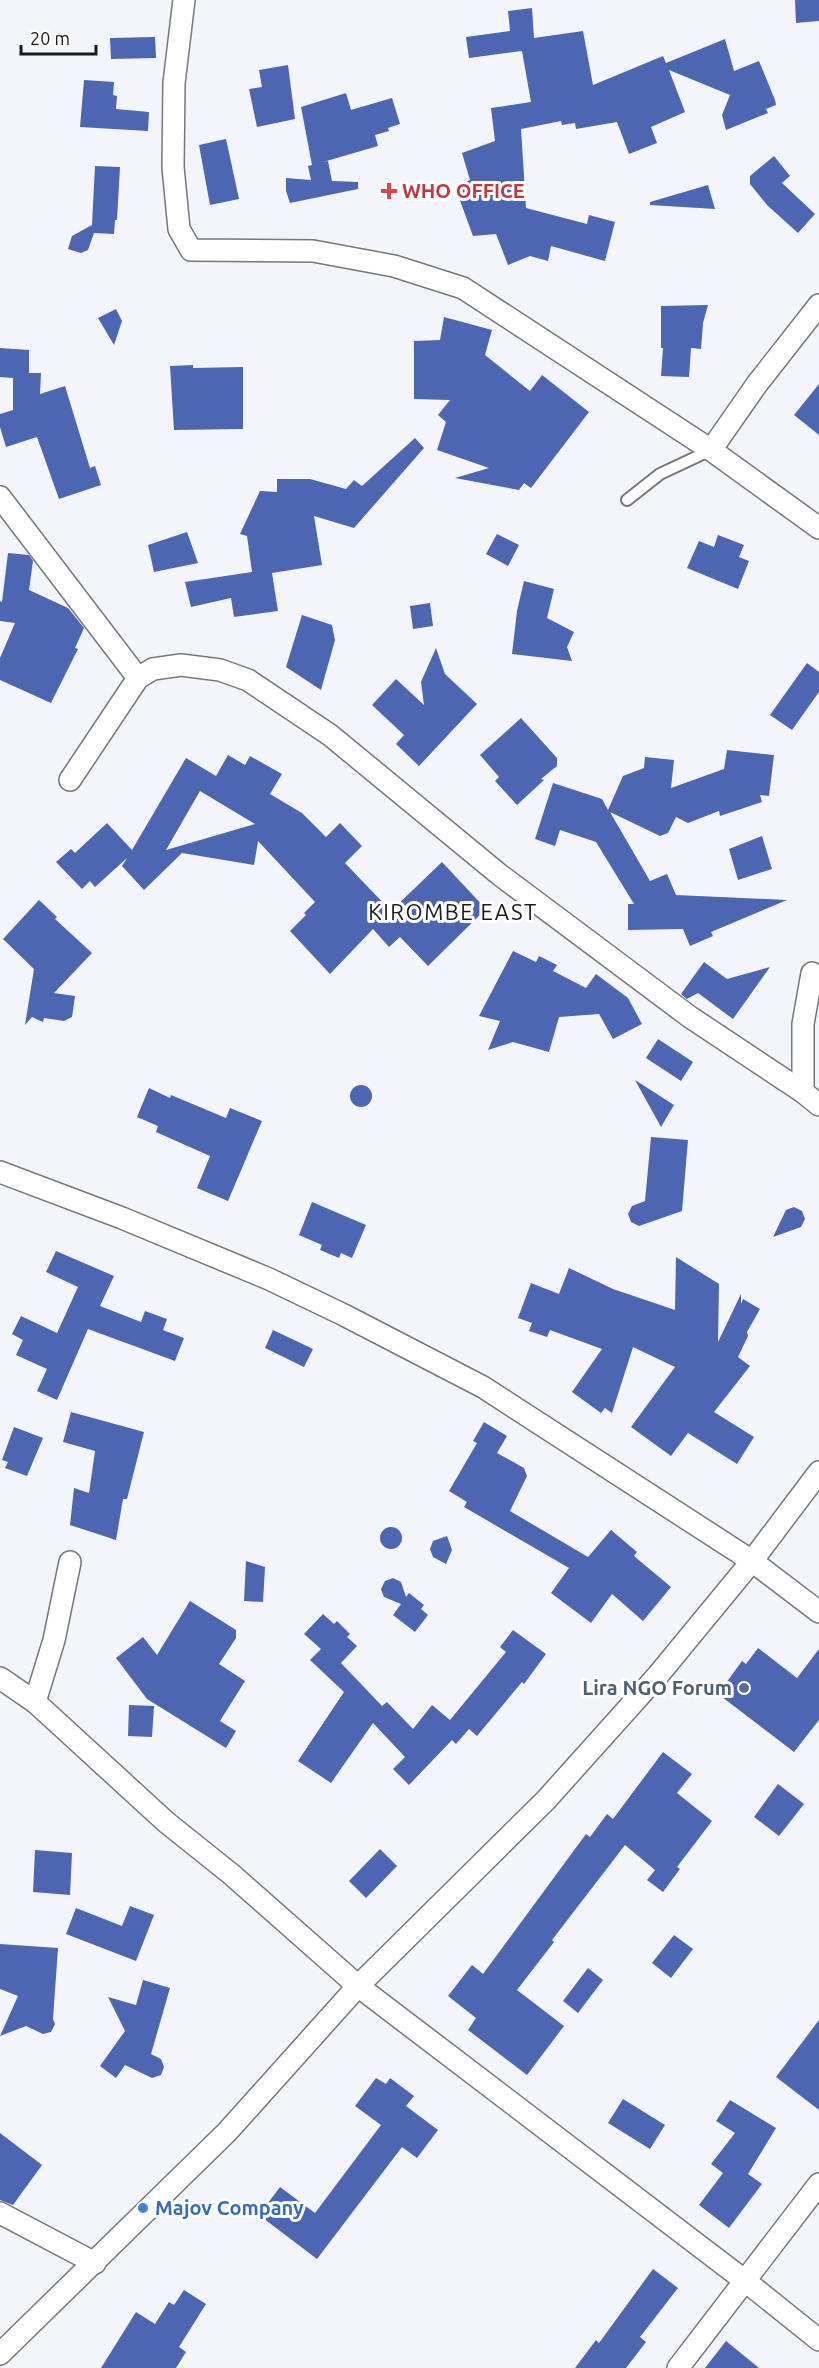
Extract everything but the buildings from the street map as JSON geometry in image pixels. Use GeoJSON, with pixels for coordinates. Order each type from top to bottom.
{"type":"FeatureCollection","features":[{"type":"Feature","properties":{"kind":"street"},"geometry":{"type":"LineString","coordinates":[[184,0],[174,83],[173,167],[178,229],[191,250],[313,250],[394,266],[464,288],[711,450],[819,528]]}},
{"type":"Feature","properties":{"kind":"street"},"geometry":{"type":"LineString","coordinates":[[711,450],[757,384],[819,305]]}},
{"type":"Feature","properties":{"kind":"street"},"geometry":{"type":"LineString","coordinates":[[0,497],[138,678]]}},
{"type":"Feature","properties":{"kind":"street"},"geometry":{"type":"LineString","coordinates":[[70,780],[138,678],[153,669],[181,665],[219,670],[248,680],[330,735],[500,875],[690,1017],[811,1099]]}},
{"type":"Feature","properties":{"kind":"street"},"geometry":{"type":"LineString","coordinates":[[811,1099],[803,1024],[812,973]]}},
{"type":"Feature","properties":{"kind":"street"},"geometry":{"type":"LineString","coordinates":[[0,1173],[122,1218],[259,1275],[344,1315],[483,1387],[752,1561],[819,1612]]}},
{"type":"Feature","properties":{"kind":"street"},"geometry":{"type":"LineString","coordinates":[[0,2354],[227,2132],[358,1986],[546,1800],[659,1674],[752,1561],[819,1472]]}},
{"type":"Feature","properties":{"kind":"street"},"geometry":{"type":"LineString","coordinates":[[35,1702],[54,1640],[70,1562]]}},
{"type":"Feature","properties":{"kind":"street"},"geometry":{"type":"LineString","coordinates":[[0,1678],[35,1702],[166,1822],[231,1874],[358,1986],[744,2280],[819,2340]]}},
{"type":"Feature","properties":{"kind":"street"},"geometry":{"type":"LineString","coordinates":[[678,2368],[819,2184]]}},
{"type":"Feature","properties":{"kind":"street"},"geometry":{"type":"LineString","coordinates":[[0,2213],[95,2263]]}},
{"type":"Feature","properties":{"kind":"lane"},"geometry":{"type":"LineString","coordinates":[[627,500],[660,474],[711,450]]}},
{"type":"Feature","properties":{"kind":"place","name":"WHO OFFICE"},"geometry":{"type":"Point","coordinates":[389,191]}},
{"type":"Feature","properties":{"kind":"place","name":"Lira NGO Forum"},"geometry":{"type":"Point","coordinates":[744,1688]}},
{"type":"Feature","properties":{"kind":"place","name":"Majov Company"},"geometry":{"type":"Point","coordinates":[143,2208]}},
{"type":"Feature","properties":{"kind":"district","name":"KIROMBE EAST"},"geometry":{"type":"Point","coordinates":[453,912]}}]}
